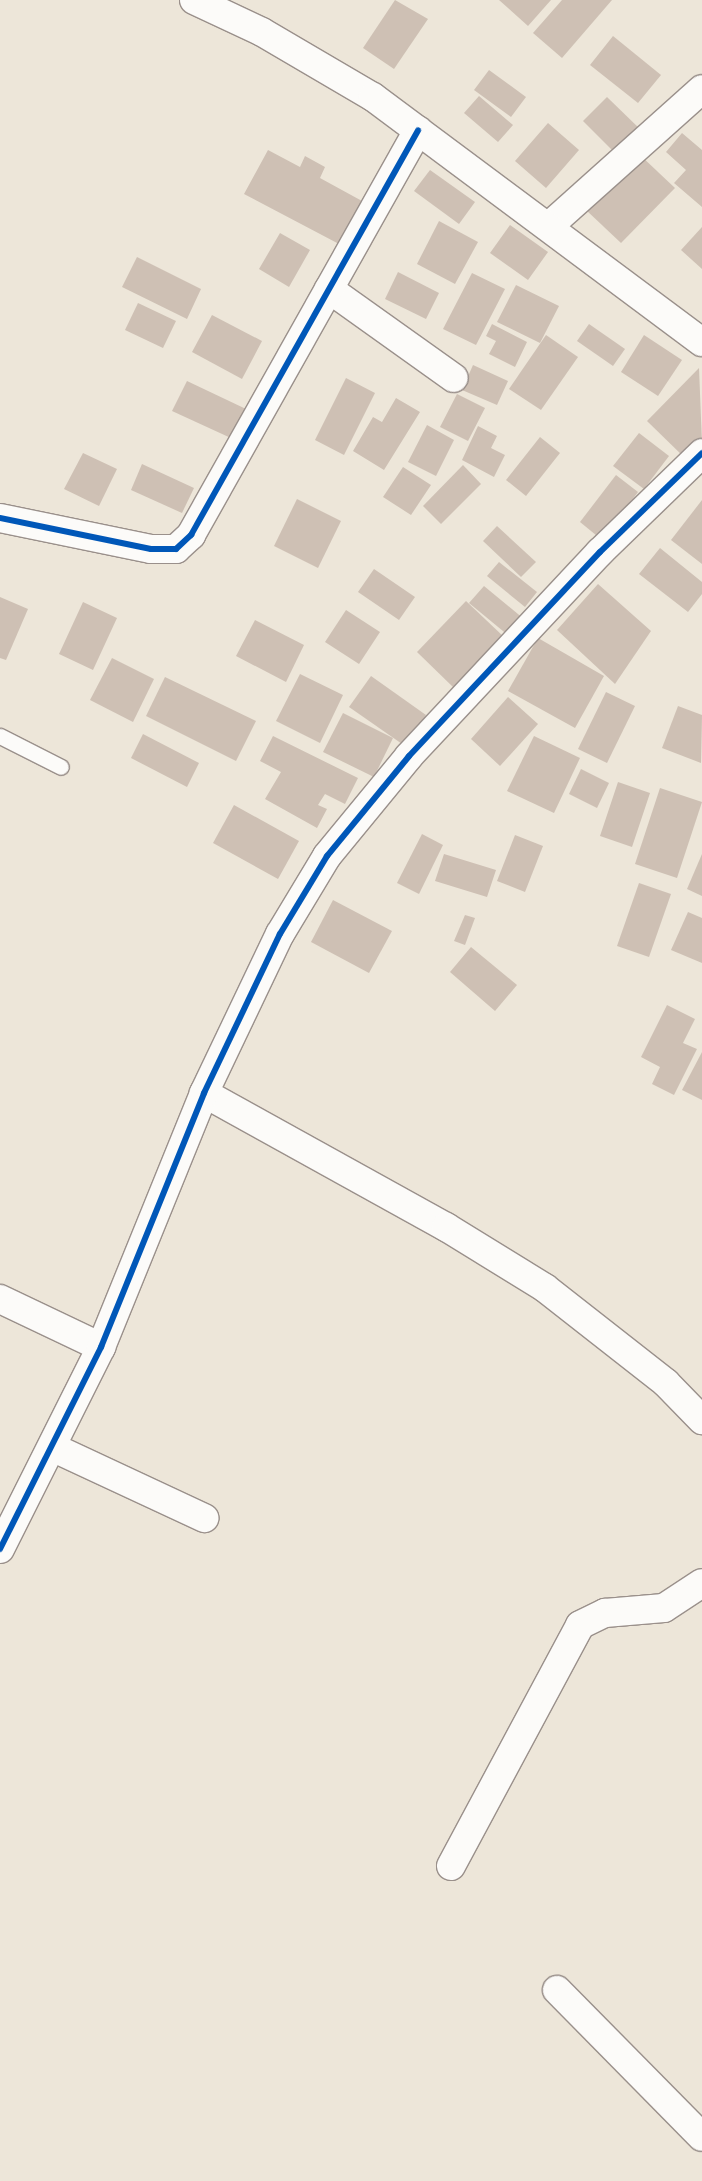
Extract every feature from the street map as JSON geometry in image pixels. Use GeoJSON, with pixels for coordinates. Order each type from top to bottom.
{"type":"FeatureCollection","features":[{"type":"Feature","properties":{"kind":"street"},"geometry":{"type":"LineString","coordinates":[[194,0],[322,64],[418,130],[702,342]]}},
{"type":"Feature","properties":{"kind":"street"},"geometry":{"type":"LineString","coordinates":[[549,226],[702,89]]}},
{"type":"Feature","properties":{"kind":"street"},"geometry":{"type":"LineString","coordinates":[[0,518],[119,545],[176,548],[191,535],[418,130]]}},
{"type":"Feature","properties":{"kind":"street"},"geometry":{"type":"LineString","coordinates":[[329,289],[454,378]]}},
{"type":"Feature","properties":{"kind":"street"},"geometry":{"type":"LineString","coordinates":[[0,1549],[54,1448],[101,1347],[204,1093],[280,934],[328,856],[368,801],[600,552],[702,453]]}},
{"type":"Feature","properties":{"kind":"street"},"geometry":{"type":"LineString","coordinates":[[204,1093],[446,1227],[545,1288],[666,1382],[701,1416]]}},
{"type":"Feature","properties":{"kind":"street"},"geometry":{"type":"LineString","coordinates":[[0,1299],[101,1347]]}},
{"type":"Feature","properties":{"kind":"street"},"geometry":{"type":"LineString","coordinates":[[54,1448],[204,1518]]}},
{"type":"Feature","properties":{"kind":"street"},"geometry":{"type":"LineString","coordinates":[[451,1866],[580,1625],[605,1613],[664,1608],[702,1583]]}},
{"type":"Feature","properties":{"kind":"street"},"geometry":{"type":"LineString","coordinates":[[557,1990],[702,2137]]}},
{"type":"Feature","properties":{"kind":"lane"},"geometry":{"type":"LineString","coordinates":[[0,736],[61,767]]}},
{"type":"Feature","properties":{"kind":"building"},"geometry":{"type":"Polygon","coordinates":[[[395,0],[428,19],[394,69],[363,48],[395,0]]]}},
{"type":"Feature","properties":{"kind":"building"},"geometry":{"type":"Polygon","coordinates":[[[499,0],[551,0],[528,26],[499,0]]]}},
{"type":"Feature","properties":{"kind":"building"},"geometry":{"type":"Polygon","coordinates":[[[562,0],[612,0],[562,58],[533,33],[562,0]]]}},
{"type":"Feature","properties":{"kind":"building"},"geometry":{"type":"Polygon","coordinates":[[[613,36],[661,75],[638,103],[590,65],[613,36]]]}},
{"type":"Feature","properties":{"kind":"building"},"geometry":{"type":"Polygon","coordinates":[[[489,70],[526,97],[511,117],[474,90],[489,70]]]}},
{"type":"Feature","properties":{"kind":"building"},"geometry":{"type":"Polygon","coordinates":[[[479,96],[513,125],[498,142],[464,113],[479,96]]]}},
{"type":"Feature","properties":{"kind":"building"},"geometry":{"type":"Polygon","coordinates":[[[607,97],[642,131],[617,155],[583,121],[607,97]]]}},
{"type":"Feature","properties":{"kind":"building"},"geometry":{"type":"Polygon","coordinates":[[[548,123],[579,150],[546,188],[515,161],[548,123]]]}},
{"type":"Feature","properties":{"kind":"building"},"geometry":{"type":"Polygon","coordinates":[[[682,133],[702,150],[702,207],[674,183],[686,170],[666,152],[682,133]]]}},
{"type":"Feature","properties":{"kind":"building"},"geometry":{"type":"Polygon","coordinates":[[[268,150],[300,167],[305,156],[325,167],[320,178],[362,201],[339,244],[244,194],[268,150]]]}},
{"type":"Feature","properties":{"kind":"building"},"geometry":{"type":"Polygon","coordinates":[[[640,155],[675,188],[621,243],[586,210],[640,155]]]}},
{"type":"Feature","properties":{"kind":"building"},"geometry":{"type":"Polygon","coordinates":[[[430,170],[475,202],[459,224],[414,191],[430,170]]]}},
{"type":"Feature","properties":{"kind":"building"},"geometry":{"type":"Polygon","coordinates":[[[439,221],[478,242],[455,284],[417,264],[439,221]]]}},
{"type":"Feature","properties":{"kind":"building"},"geometry":{"type":"Polygon","coordinates":[[[510,225],[548,252],[528,280],[490,253],[510,225]]]}},
{"type":"Feature","properties":{"kind":"building"},"geometry":{"type":"Polygon","coordinates":[[[702,227],[702,269],[681,250],[702,227]]]}},
{"type":"Feature","properties":{"kind":"building"},"geometry":{"type":"Polygon","coordinates":[[[280,233],[310,250],[289,287],[259,269],[280,233]]]}},
{"type":"Feature","properties":{"kind":"building"},"geometry":{"type":"Polygon","coordinates":[[[137,257],[201,289],[187,319],[122,287],[137,257]]]}},
{"type":"Feature","properties":{"kind":"building"},"geometry":{"type":"Polygon","coordinates":[[[398,272],[439,293],[426,319],[385,299],[398,272]]]}},
{"type":"Feature","properties":{"kind":"building"},"geometry":{"type":"Polygon","coordinates":[[[472,273],[505,289],[476,345],[443,329],[472,273]]]}},
{"type":"Feature","properties":{"kind":"building"},"geometry":{"type":"Polygon","coordinates":[[[516,285],[559,306],[540,343],[497,322],[516,285]]]}},
{"type":"Feature","properties":{"kind":"building"},"geometry":{"type":"Polygon","coordinates":[[[138,303],[176,321],[163,348],[125,330],[138,303]]]}},
{"type":"Feature","properties":{"kind":"building"},"geometry":{"type":"Polygon","coordinates":[[[212,315],[262,341],[242,379],[192,352],[212,315]]]}},
{"type":"Feature","properties":{"kind":"building"},"geometry":{"type":"Polygon","coordinates":[[[492,324],[527,342],[515,367],[489,354],[496,341],[486,336],[492,324]]]}},
{"type":"Feature","properties":{"kind":"building"},"geometry":{"type":"Polygon","coordinates":[[[589,324],[625,349],[613,366],[577,341],[589,324]]]}},
{"type":"Feature","properties":{"kind":"building"},"geometry":{"type":"Polygon","coordinates":[[[546,335],[578,357],[541,410],[509,389],[546,335]]]}},
{"type":"Feature","properties":{"kind":"building"},"geometry":{"type":"Polygon","coordinates":[[[644,335],[682,360],[658,396],[621,372],[644,335]]]}},
{"type":"Feature","properties":{"kind":"building"},"geometry":{"type":"Polygon","coordinates":[[[473,365],[508,381],[497,405],[462,390],[473,365]]]}},
{"type":"Feature","properties":{"kind":"building"},"geometry":{"type":"Polygon","coordinates":[[[699,368],[702,444],[687,460],[647,421],[699,368]]]}},
{"type":"Feature","properties":{"kind":"building"},"geometry":{"type":"Polygon","coordinates":[[[346,378],[375,393],[344,455],[315,440],[346,378]]]}},
{"type":"Feature","properties":{"kind":"building"},"geometry":{"type":"Polygon","coordinates":[[[187,381],[246,409],[233,439],[172,411],[187,381]]]}},
{"type":"Feature","properties":{"kind":"building"},"geometry":{"type":"Polygon","coordinates":[[[457,394],[485,408],[468,441],[440,427],[457,394]]]}},
{"type":"Feature","properties":{"kind":"building"},"geometry":{"type":"Polygon","coordinates":[[[396,398],[420,412],[384,470],[353,451],[373,417],[382,422],[396,398]]]}},
{"type":"Feature","properties":{"kind":"building"},"geometry":{"type":"Polygon","coordinates":[[[427,425],[454,440],[436,476],[408,462],[427,425]]]}},
{"type":"Feature","properties":{"kind":"building"},"geometry":{"type":"Polygon","coordinates":[[[478,426],[497,436],[491,448],[505,455],[494,477],[462,460],[478,426]]]}},
{"type":"Feature","properties":{"kind":"building"},"geometry":{"type":"Polygon","coordinates":[[[639,433],[669,456],[644,489],[613,466],[639,433]]]}},
{"type":"Feature","properties":{"kind":"building"},"geometry":{"type":"Polygon","coordinates":[[[540,437],[560,453],[526,496],[506,480],[540,437]]]}},
{"type":"Feature","properties":{"kind":"building"},"geometry":{"type":"Polygon","coordinates":[[[83,453],[117,469],[99,506],[64,489],[83,453]]]}},
{"type":"Feature","properties":{"kind":"building"},"geometry":{"type":"Polygon","coordinates":[[[142,464],[194,488],[182,513],[131,490],[142,464]]]}},
{"type":"Feature","properties":{"kind":"building"},"geometry":{"type":"Polygon","coordinates":[[[463,465],[481,484],[441,524],[423,506],[463,465]]]}},
{"type":"Feature","properties":{"kind":"building"},"geometry":{"type":"Polygon","coordinates":[[[403,467],[431,485],[411,515],[383,497],[403,467]]]}},
{"type":"Feature","properties":{"kind":"building"},"geometry":{"type":"Polygon","coordinates":[[[616,475],[638,492],[602,540],[580,522],[616,475]]]}},
{"type":"Feature","properties":{"kind":"building"},"geometry":{"type":"Polygon","coordinates":[[[297,499],[341,521],[318,568],[274,546],[297,499]]]}},
{"type":"Feature","properties":{"kind":"building"},"geometry":{"type":"Polygon","coordinates":[[[702,500],[702,564],[671,540],[702,500]]]}},
{"type":"Feature","properties":{"kind":"building"},"geometry":{"type":"Polygon","coordinates":[[[497,526],[536,562],[521,577],[483,541],[497,526]]]}},
{"type":"Feature","properties":{"kind":"building"},"geometry":{"type":"Polygon","coordinates":[[[660,548],[702,582],[702,594],[688,612],[639,574],[660,548]]]}},
{"type":"Feature","properties":{"kind":"building"},"geometry":{"type":"Polygon","coordinates":[[[499,562],[537,592],[525,607],[487,576],[499,562]]]}},
{"type":"Feature","properties":{"kind":"building"},"geometry":{"type":"Polygon","coordinates":[[[374,569],[415,597],[399,620],[358,592],[374,569]]]}},
{"type":"Feature","properties":{"kind":"building"},"geometry":{"type":"Polygon","coordinates":[[[598,584],[651,631],[615,684],[557,630],[598,584]]]}},
{"type":"Feature","properties":{"kind":"building"},"geometry":{"type":"Polygon","coordinates":[[[484,586],[524,619],[509,636],[469,603],[484,586]]]}},
{"type":"Feature","properties":{"kind":"building"},"geometry":{"type":"Polygon","coordinates":[[[0,597],[28,609],[6,660],[0,658],[0,597]]]}},
{"type":"Feature","properties":{"kind":"building"},"geometry":{"type":"Polygon","coordinates":[[[466,601],[504,637],[454,688],[417,652],[466,601]]]}},
{"type":"Feature","properties":{"kind":"building"},"geometry":{"type":"Polygon","coordinates":[[[83,602],[117,618],[93,670],[59,654],[83,602]]]}},
{"type":"Feature","properties":{"kind":"building"},"geometry":{"type":"Polygon","coordinates":[[[346,610],[380,632],[359,664],[325,642],[346,610]]]}},
{"type":"Feature","properties":{"kind":"building"},"geometry":{"type":"Polygon","coordinates":[[[255,620],[304,645],[286,682],[236,656],[255,620]]]}},
{"type":"Feature","properties":{"kind":"building"},"geometry":{"type":"Polygon","coordinates":[[[538,638],[604,676],[575,728],[508,691],[538,638]]]}},
{"type":"Feature","properties":{"kind":"building"},"geometry":{"type":"Polygon","coordinates":[[[112,658],[154,679],[133,722],[90,700],[112,658]]]}},
{"type":"Feature","properties":{"kind":"building"},"geometry":{"type":"Polygon","coordinates":[[[300,674],[343,695],[320,743],[276,721],[300,674]]]}},
{"type":"Feature","properties":{"kind":"building"},"geometry":{"type":"Polygon","coordinates":[[[371,676],[426,715],[405,746],[349,707],[371,676]]]}},
{"type":"Feature","properties":{"kind":"building"},"geometry":{"type":"Polygon","coordinates":[[[165,677],[256,721],[236,761],[146,716],[165,677]]]}},
{"type":"Feature","properties":{"kind":"building"},"geometry":{"type":"Polygon","coordinates":[[[606,692],[635,706],[607,763],[578,749],[606,692]]]}},
{"type":"Feature","properties":{"kind":"building"},"geometry":{"type":"Polygon","coordinates":[[[508,697],[538,724],[500,766],[471,739],[508,697]]]}},
{"type":"Feature","properties":{"kind":"building"},"geometry":{"type":"Polygon","coordinates":[[[678,706],[702,715],[701,763],[662,748],[678,706]]]}},
{"type":"Feature","properties":{"kind":"building"},"geometry":{"type":"Polygon","coordinates":[[[343,713],[393,738],[374,777],[323,752],[343,713]]]}},
{"type":"Feature","properties":{"kind":"building"},"geometry":{"type":"Polygon","coordinates":[[[143,734],[199,763],[187,787],[131,758],[143,734]]]}},
{"type":"Feature","properties":{"kind":"building"},"geometry":{"type":"Polygon","coordinates":[[[273,736],[358,778],[345,804],[325,794],[318,805],[327,809],[317,828],[265,799],[281,772],[260,761],[273,736]]]}},
{"type":"Feature","properties":{"kind":"building"},"geometry":{"type":"Polygon","coordinates":[[[534,736],[580,758],[554,813],[507,791],[534,736]]]}},
{"type":"Feature","properties":{"kind":"building"},"geometry":{"type":"Polygon","coordinates":[[[581,769],[609,783],[597,808],[569,794],[581,769]]]}},
{"type":"Feature","properties":{"kind":"building"},"geometry":{"type":"Polygon","coordinates":[[[618,782],[650,793],[632,847],[600,836],[618,782]]]}},
{"type":"Feature","properties":{"kind":"building"},"geometry":{"type":"Polygon","coordinates":[[[660,788],[702,802],[677,878],[635,864],[660,788]]]}},
{"type":"Feature","properties":{"kind":"building"},"geometry":{"type":"Polygon","coordinates":[[[234,805],[299,841],[278,879],[213,843],[234,805]]]}},
{"type":"Feature","properties":{"kind":"building"},"geometry":{"type":"Polygon","coordinates":[[[422,834],[443,845],[419,894],[397,883],[422,834]]]}},
{"type":"Feature","properties":{"kind":"building"},"geometry":{"type":"Polygon","coordinates":[[[515,835],[543,846],[525,892],[497,881],[515,835]]]}},
{"type":"Feature","properties":{"kind":"building"},"geometry":{"type":"Polygon","coordinates":[[[444,854],[496,870],[487,897],[435,881],[444,854]]]}},
{"type":"Feature","properties":{"kind":"building"},"geometry":{"type":"Polygon","coordinates":[[[702,854],[702,896],[687,889],[702,854]]]}},
{"type":"Feature","properties":{"kind":"building"},"geometry":{"type":"Polygon","coordinates":[[[639,883],[671,894],[649,957],[617,946],[639,883]]]}},
{"type":"Feature","properties":{"kind":"building"},"geometry":{"type":"Polygon","coordinates":[[[333,900],[392,931],[369,973],[311,942],[333,900]]]}},
{"type":"Feature","properties":{"kind":"building"},"geometry":{"type":"Polygon","coordinates":[[[688,912],[702,918],[702,963],[671,950],[688,912]]]}},
{"type":"Feature","properties":{"kind":"building"},"geometry":{"type":"Polygon","coordinates":[[[465,915],[475,918],[465,945],[454,941],[465,915]]]}},
{"type":"Feature","properties":{"kind":"building"},"geometry":{"type":"Polygon","coordinates":[[[471,947],[517,985],[495,1011],[450,972],[471,947]]]}},
{"type":"Feature","properties":{"kind":"building"},"geometry":{"type":"Polygon","coordinates":[[[667,1005],[695,1019],[683,1043],[697,1049],[674,1095],[652,1084],[660,1067],[641,1057],[667,1005]]]}},
{"type":"Feature","properties":{"kind":"building"},"geometry":{"type":"Polygon","coordinates":[[[702,1052],[702,1100],[682,1090],[702,1052]]]}},
{"type":"Feature","properties":{"kind":"cycle path"},"geometry":{"type":"LineString","coordinates":[[0,518],[151,549],[176,549],[191,535],[418,130]]}},
{"type":"Feature","properties":{"kind":"cycle path"},"geometry":{"type":"LineString","coordinates":[[0,1549],[101,1347],[204,1093],[280,934],[327,856],[409,756],[600,552],[702,453]]}}]}
